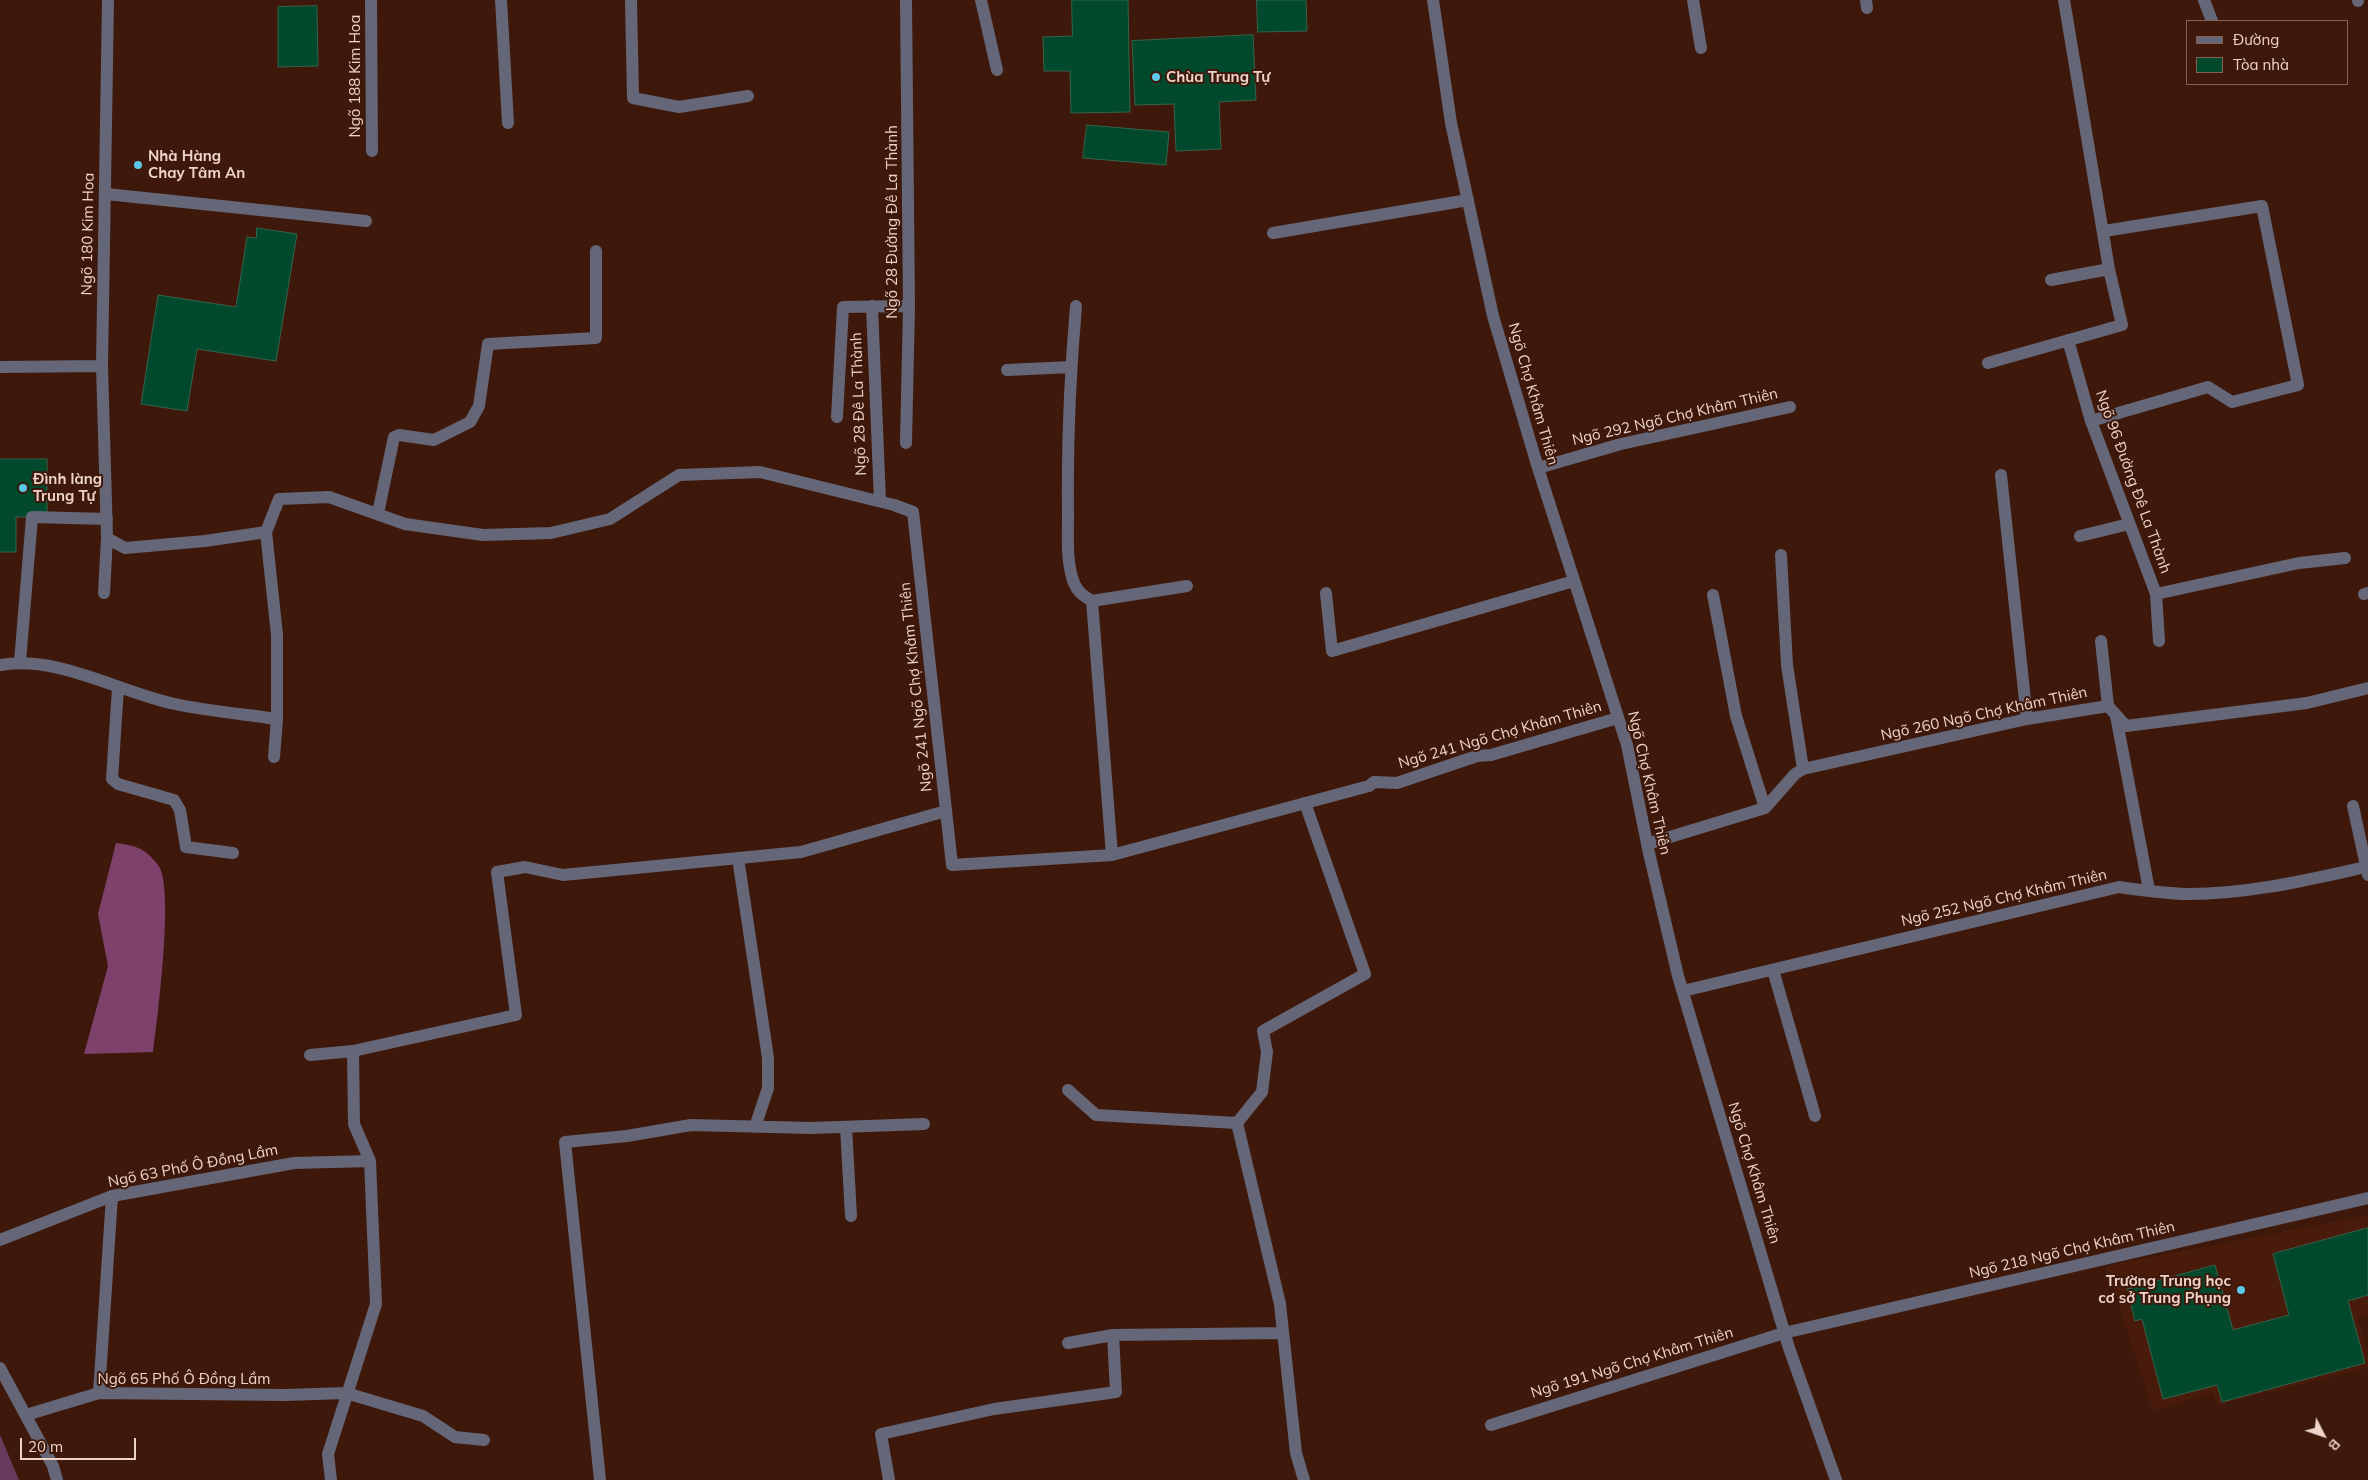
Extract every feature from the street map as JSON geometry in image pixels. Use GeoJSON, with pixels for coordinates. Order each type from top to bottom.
{"type":"FeatureCollection","features":[{"type":"Feature","properties":{"kind":"street","name":"Ngõ 180 Kim Hoa"},"geometry":{"type":"LineString","coordinates":[[104,594],[107,519],[102,366],[108,0]]}},
{"type":"Feature","properties":{"kind":"street","name":"Ngõ 188 Kim Hoa"},"geometry":{"type":"LineString","coordinates":[[371,0],[372,151]]}},
{"type":"Feature","properties":{"kind":"street"},"geometry":{"type":"LineString","coordinates":[[501,0],[508,123]]}},
{"type":"Feature","properties":{"kind":"street"},"geometry":{"type":"LineString","coordinates":[[631,0],[633,98],[679,107],[748,96]]}},
{"type":"Feature","properties":{"kind":"street","name":"Ngõ 28 Đường Đê La Thành"},"geometry":{"type":"LineString","coordinates":[[906,0],[909,306],[906,443]]}},
{"type":"Feature","properties":{"kind":"street"},"geometry":{"type":"LineString","coordinates":[[981,0],[997,70]]}},
{"type":"Feature","properties":{"kind":"street","name":"Ngõ Chợ Khâm Thiên"},"geometry":{"type":"LineString","coordinates":[[1433,0],[1451,123],[1493,316],[1538,468],[1627,745],[1647,844],[1683,991],[1784,1333],[1802,1390],[1836,1480]]}},
{"type":"Feature","properties":{"kind":"street"},"geometry":{"type":"LineString","coordinates":[[1693,0],[1702,48]]}},
{"type":"Feature","properties":{"kind":"street"},"geometry":{"type":"LineString","coordinates":[[1988,363],[2122,325],[2109,269],[2064,0]]}},
{"type":"Feature","properties":{"kind":"street"},"geometry":{"type":"LineString","coordinates":[[2204,0],[2212,20]]}},
{"type":"Feature","properties":{"kind":"street"},"geometry":{"type":"LineString","coordinates":[[106,194],[366,221]]}},
{"type":"Feature","properties":{"kind":"street"},"geometry":{"type":"LineString","coordinates":[[1273,233],[1468,200]]}},
{"type":"Feature","properties":{"kind":"street"},"geometry":{"type":"LineString","coordinates":[[2091,421],[2208,387],[2232,402],[2298,385],[2262,206],[2104,231]]}},
{"type":"Feature","properties":{"kind":"street"},"geometry":{"type":"LineString","coordinates":[[378,513],[394,437],[399,435],[437,440],[470,422],[479,406],[488,344],[596,338],[596,250]]}},
{"type":"Feature","properties":{"kind":"street"},"geometry":{"type":"LineString","coordinates":[[2051,280],[2109,269]]}},
{"type":"Feature","properties":{"kind":"street","name":"Ngõ 28 Đê La Thành"},"geometry":{"type":"LineString","coordinates":[[872,306],[880,502]]}},
{"type":"Feature","properties":{"kind":"street","name":"Ngõ 28 Đê La Thành"},"geometry":{"type":"LineString","coordinates":[[837,417],[842,307],[909,306]]}},
{"type":"Feature","properties":{"kind":"street"},"geometry":{"type":"LineString","coordinates":[[1076,306],[1071,367],[1068,487],[1069,555],[1074,583],[1080,594],[1092,601],[1187,586]]}},
{"type":"Feature","properties":{"kind":"street","name":"Ngõ 96 Đường Đê La Thành"},"geometry":{"type":"LineString","coordinates":[[2068,340],[2091,421],[2156,594],[2299,563],[2345,558]]}},
{"type":"Feature","properties":{"kind":"street"},"geometry":{"type":"LineString","coordinates":[[0,367],[102,366]]}},
{"type":"Feature","properties":{"kind":"street"},"geometry":{"type":"LineString","coordinates":[[1007,370],[1071,367]]}},
{"type":"Feature","properties":{"kind":"street","name":"Ngõ 292 Ngõ Chợ Khâm Thiên"},"geometry":{"type":"LineString","coordinates":[[1538,468],[1622,444],[1790,407]]}},
{"type":"Feature","properties":{"kind":"street","name":"Ngõ 241 Ngõ Chợ Khâm Thiên"},"geometry":{"type":"LineString","coordinates":[[274,757],[277,719],[277,635],[266,532],[279,499],[329,496],[405,524],[483,535],[551,533],[610,519],[679,475],[760,472],[913,512],[952,865],[1112,855],[1369,786],[1374,782],[1397,783],[1477,756],[1491,755],[1618,718]]}},
{"type":"Feature","properties":{"kind":"street"},"geometry":{"type":"LineString","coordinates":[[2001,475],[2027,719]]}},
{"type":"Feature","properties":{"kind":"street"},"geometry":{"type":"LineString","coordinates":[[20,662],[32,517],[107,519]]}},
{"type":"Feature","properties":{"kind":"street"},"geometry":{"type":"LineString","coordinates":[[2080,536],[2129,524]]}},
{"type":"Feature","properties":{"kind":"street"},"geometry":{"type":"LineString","coordinates":[[107,538],[125,548],[205,541],[266,532]]}},
{"type":"Feature","properties":{"kind":"street"},"geometry":{"type":"LineString","coordinates":[[1781,555],[1787,665],[1803,769]]}},
{"type":"Feature","properties":{"kind":"street"},"geometry":{"type":"LineString","coordinates":[[1326,592],[1332,650],[1574,581]]}},
{"type":"Feature","properties":{"kind":"street"},"geometry":{"type":"LineString","coordinates":[[2156,594],[2159,641]]}},
{"type":"Feature","properties":{"kind":"street"},"geometry":{"type":"LineString","coordinates":[[1647,844],[1765,808],[1736,716],[1713,595]]}},
{"type":"Feature","properties":{"kind":"street"},"geometry":{"type":"LineString","coordinates":[[1092,601],[1112,855]]}},
{"type":"Feature","properties":{"kind":"street"},"geometry":{"type":"LineString","coordinates":[[2101,641],[2112,709],[2149,890]]}},
{"type":"Feature","properties":{"kind":"street"},"geometry":{"type":"LineString","coordinates":[[0,665],[20,662],[66,670],[118,688],[175,704],[277,719]]}},
{"type":"Feature","properties":{"kind":"street"},"geometry":{"type":"LineString","coordinates":[[118,688],[112,779],[118,784],[174,800],[180,810],[186,847],[233,853]]}},
{"type":"Feature","properties":{"kind":"street"},"geometry":{"type":"LineString","coordinates":[[2112,709],[2126,726],[2307,703],[2368,688]]}},
{"type":"Feature","properties":{"kind":"street","name":"Ngõ 260 Ngõ Chợ Khâm Thiên"},"geometry":{"type":"LineString","coordinates":[[1765,808],[1795,774],[1803,769],[2027,719],[2112,709]]}},
{"type":"Feature","properties":{"kind":"street"},"geometry":{"type":"LineString","coordinates":[[1237,1123],[1262,1092],[1267,1052],[1263,1031],[1365,974],[1304,804]]}},
{"type":"Feature","properties":{"kind":"street"},"geometry":{"type":"LineString","coordinates":[[2353,806],[2367,871]]}},
{"type":"Feature","properties":{"kind":"street"},"geometry":{"type":"LineString","coordinates":[[310,1055],[353,1051],[516,1015],[497,872],[525,866],[563,875],[801,852],[946,811]]}},
{"type":"Feature","properties":{"kind":"street"},"geometry":{"type":"LineString","coordinates":[[738,858],[768,1058],[768,1088],[755,1127]]}},
{"type":"Feature","properties":{"kind":"street","name":"Ngõ 252 Ngõ Chợ Khâm Thiên"},"geometry":{"type":"LineString","coordinates":[[1683,991],[2119,888],[2184,894],[2255,888],[2367,871]]}},
{"type":"Feature","properties":{"kind":"street"},"geometry":{"type":"LineString","coordinates":[[1773,970],[1815,1116]]}},
{"type":"Feature","properties":{"kind":"street"},"geometry":{"type":"LineString","coordinates":[[331,1480],[328,1454],[376,1304],[370,1161],[354,1124],[353,1051]]}},
{"type":"Feature","properties":{"kind":"street"},"geometry":{"type":"LineString","coordinates":[[1068,1090],[1096,1115],[1237,1123]]}},
{"type":"Feature","properties":{"kind":"street"},"geometry":{"type":"LineString","coordinates":[[1237,1123],[1280,1304],[1296,1453],[1304,1480]]}},
{"type":"Feature","properties":{"kind":"street"},"geometry":{"type":"LineString","coordinates":[[600,1480],[565,1142],[627,1136],[691,1125],[846,1127],[924,1124]]}},
{"type":"Feature","properties":{"kind":"street"},"geometry":{"type":"LineString","coordinates":[[846,1127],[851,1216]]}},
{"type":"Feature","properties":{"kind":"street","name":"Ngõ 63 Phố Ô Đồng Lầm"},"geometry":{"type":"LineString","coordinates":[[0,1240],[112,1196],[294,1163],[370,1161]]}},
{"type":"Feature","properties":{"kind":"street"},"geometry":{"type":"LineString","coordinates":[[99,1393],[112,1196]]}},
{"type":"Feature","properties":{"kind":"street","name":"Ngõ 218 Ngõ Chợ Khâm Thiên"},"geometry":{"type":"LineString","coordinates":[[1784,1333],[2368,1198]]}},
{"type":"Feature","properties":{"kind":"street"},"geometry":{"type":"LineString","coordinates":[[1068,1343],[1113,1335],[1283,1333]]}},
{"type":"Feature","properties":{"kind":"street","name":"Ngõ 191 Ngõ Chợ Khâm Thiên"},"geometry":{"type":"LineString","coordinates":[[1490,1425],[1784,1333]]}},
{"type":"Feature","properties":{"kind":"street"},"geometry":{"type":"LineString","coordinates":[[889,1480],[881,1434],[994,1409],[1116,1392],[1113,1335]]}},
{"type":"Feature","properties":{"kind":"street"},"geometry":{"type":"LineString","coordinates":[[0,1368],[53,1466],[57,1480]]}},
{"type":"Feature","properties":{"kind":"street","name":"Ngõ 65 Phố Ô Đồng Lầm"},"geometry":{"type":"LineString","coordinates":[[26,1415],[99,1393],[285,1395],[346,1393],[423,1416],[455,1438],[484,1440]]}},
{"type":"Feature","properties":{"kind":"shaded area"},"geometry":{"type":"Polygon","coordinates":[[[116,843],[139,848],[144,851],[158,865],[163,878],[165,925],[153,1052],[84,1054],[108,966],[98,914],[116,843]]]}},
{"type":"Feature","properties":{"kind":"shaded area","name":"Trường Trung học cơ sở Trung Phụng"},"geometry":{"type":"Polygon","coordinates":[[[2368,1215],[2368,1314],[2358,1317],[2368,1356],[2368,1368],[2217,1405],[2213,1393],[2153,1411],[2106,1266],[2368,1215]]]}},
{"type":"Feature","properties":{"kind":"shaded area"},"geometry":{"type":"Polygon","coordinates":[[[0,1435],[19,1480],[0,1480],[0,1435]]]}},
{"type":"Feature","properties":{"kind":"building"},"geometry":{"type":"Polygon","coordinates":[[[1072,0],[1128,0],[1130,112],[1071,113],[1070,71],[1044,71],[1043,37],[1072,36],[1072,0]]]}},
{"type":"Feature","properties":{"kind":"building"},"geometry":{"type":"Polygon","coordinates":[[[1257,0],[1306,0],[1307,31],[1258,32],[1257,0]]]}},
{"type":"Feature","properties":{"kind":"building"},"geometry":{"type":"Polygon","coordinates":[[[317,6],[318,66],[278,67],[278,7],[317,6]]]}},
{"type":"Feature","properties":{"kind":"building"},"geometry":{"type":"Polygon","coordinates":[[[1253,35],[1256,100],[1219,102],[1221,149],[1176,151],[1174,104],[1135,105],[1132,41],[1253,35]]]}},
{"type":"Feature","properties":{"kind":"building"},"geometry":{"type":"Polygon","coordinates":[[[1087,125],[1169,132],[1166,165],[1083,158],[1087,125]]]}},
{"type":"Feature","properties":{"kind":"building"},"geometry":{"type":"Polygon","coordinates":[[[257,228],[297,234],[276,361],[197,349],[187,411],[141,404],[158,295],[236,307],[247,237],[256,238],[257,228]]]}},
{"type":"Feature","properties":{"kind":"building","name":"Đình làng Trung Tự"},"geometry":{"type":"Polygon","coordinates":[[[0,459],[47,459],[47,517],[16,517],[16,552],[0,552],[0,459]]]}},
{"type":"Feature","properties":{"kind":"building","name":"Trường Trung học cơ sở Trung Phụng"},"geometry":{"type":"Polygon","coordinates":[[[2368,1228],[2368,1295],[2348,1301],[2365,1363],[2222,1402],[2217,1385],[2163,1399],[2142,1319],[2135,1321],[2127,1289],[2215,1265],[2233,1330],[2289,1315],[2273,1254],[2368,1228]]]}},
{"type":"Feature","properties":{"kind":"place","name":"Chùa Trung Tự"},"geometry":{"type":"Point","coordinates":[1156,77]}},
{"type":"Feature","properties":{"kind":"place","name":"Nhà Hàng Chay Tâm An"},"geometry":{"type":"Point","coordinates":[138,165]}},
{"type":"Feature","properties":{"kind":"place","name":"Đình làng Trung Tự"},"geometry":{"type":"Point","coordinates":[23,488]}},
{"type":"Feature","properties":{"kind":"place","name":"Trường Trung học cơ sở Trung Phụng"},"geometry":{"type":"Point","coordinates":[2241,1290]}}]}
